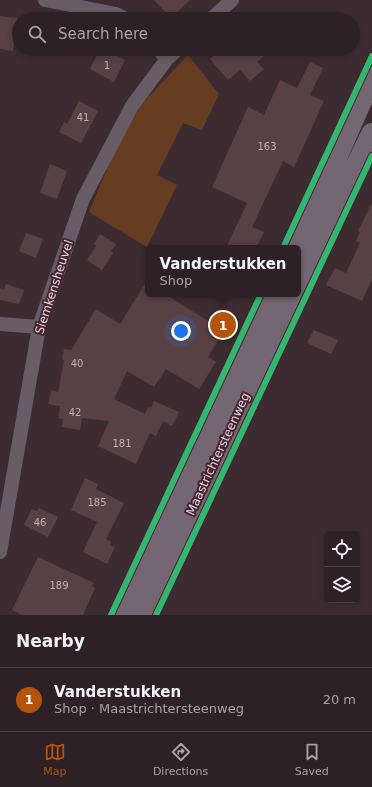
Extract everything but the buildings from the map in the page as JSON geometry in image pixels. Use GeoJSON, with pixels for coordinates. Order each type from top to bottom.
{"type":"FeatureCollection","features":[{"type":"Feature","properties":{"kind":"main road"},"geometry":{"type":"LineString","coordinates":[[297,245],[372,76]]}},
{"type":"Feature","properties":{"kind":"main road"},"geometry":{"type":"LineString","coordinates":[[301,279],[372,134]]}},
{"type":"Feature","properties":{"kind":"main road","name":"Maastrichtersteenweg"},"geometry":{"type":"LineString","coordinates":[[125,615],[274,297]]}},
{"type":"Feature","properties":{"kind":"main road","name":"Maastrichtersteenweg"},"geometry":{"type":"LineString","coordinates":[[142,615],[293,297]]}},
{"type":"Feature","properties":{"kind":"street"},"geometry":{"type":"LineString","coordinates":[[45,0],[110,12]]}},
{"type":"Feature","properties":{"kind":"street"},"geometry":{"type":"LineString","coordinates":[[219,12],[232,0]]}},
{"type":"Feature","properties":{"kind":"street","name":"Siemkensheuvel"},"geometry":{"type":"LineString","coordinates":[[0,552],[39,327],[83,199],[132,106],[162,56]]}},
{"type":"Feature","properties":{"kind":"street"},"geometry":{"type":"LineString","coordinates":[[0,324],[39,327]]}},
{"type":"Feature","properties":{"kind":"shaded area"},"geometry":{"type":"Polygon","coordinates":[[[187,56],[189,56],[219,94],[202,130],[183,123],[157,175],[177,185],[148,245],[145,246],[89,212],[116,148],[142,104],[187,56]]]}},
{"type":"Feature","properties":{"kind":"cycle path"},"geometry":{"type":"LineString","coordinates":[[284,245],[372,56]]}},
{"type":"Feature","properties":{"kind":"cycle path"},"geometry":{"type":"LineString","coordinates":[[156,615],[372,156]]}},
{"type":"Feature","properties":{"kind":"cycle path"},"geometry":{"type":"LineString","coordinates":[[111,615],[260,297]]}},
{"type":"Feature","properties":{"kind":"place","name":"Vanderstukken"},"geometry":{"type":"Point","coordinates":[223,325]}}]}
